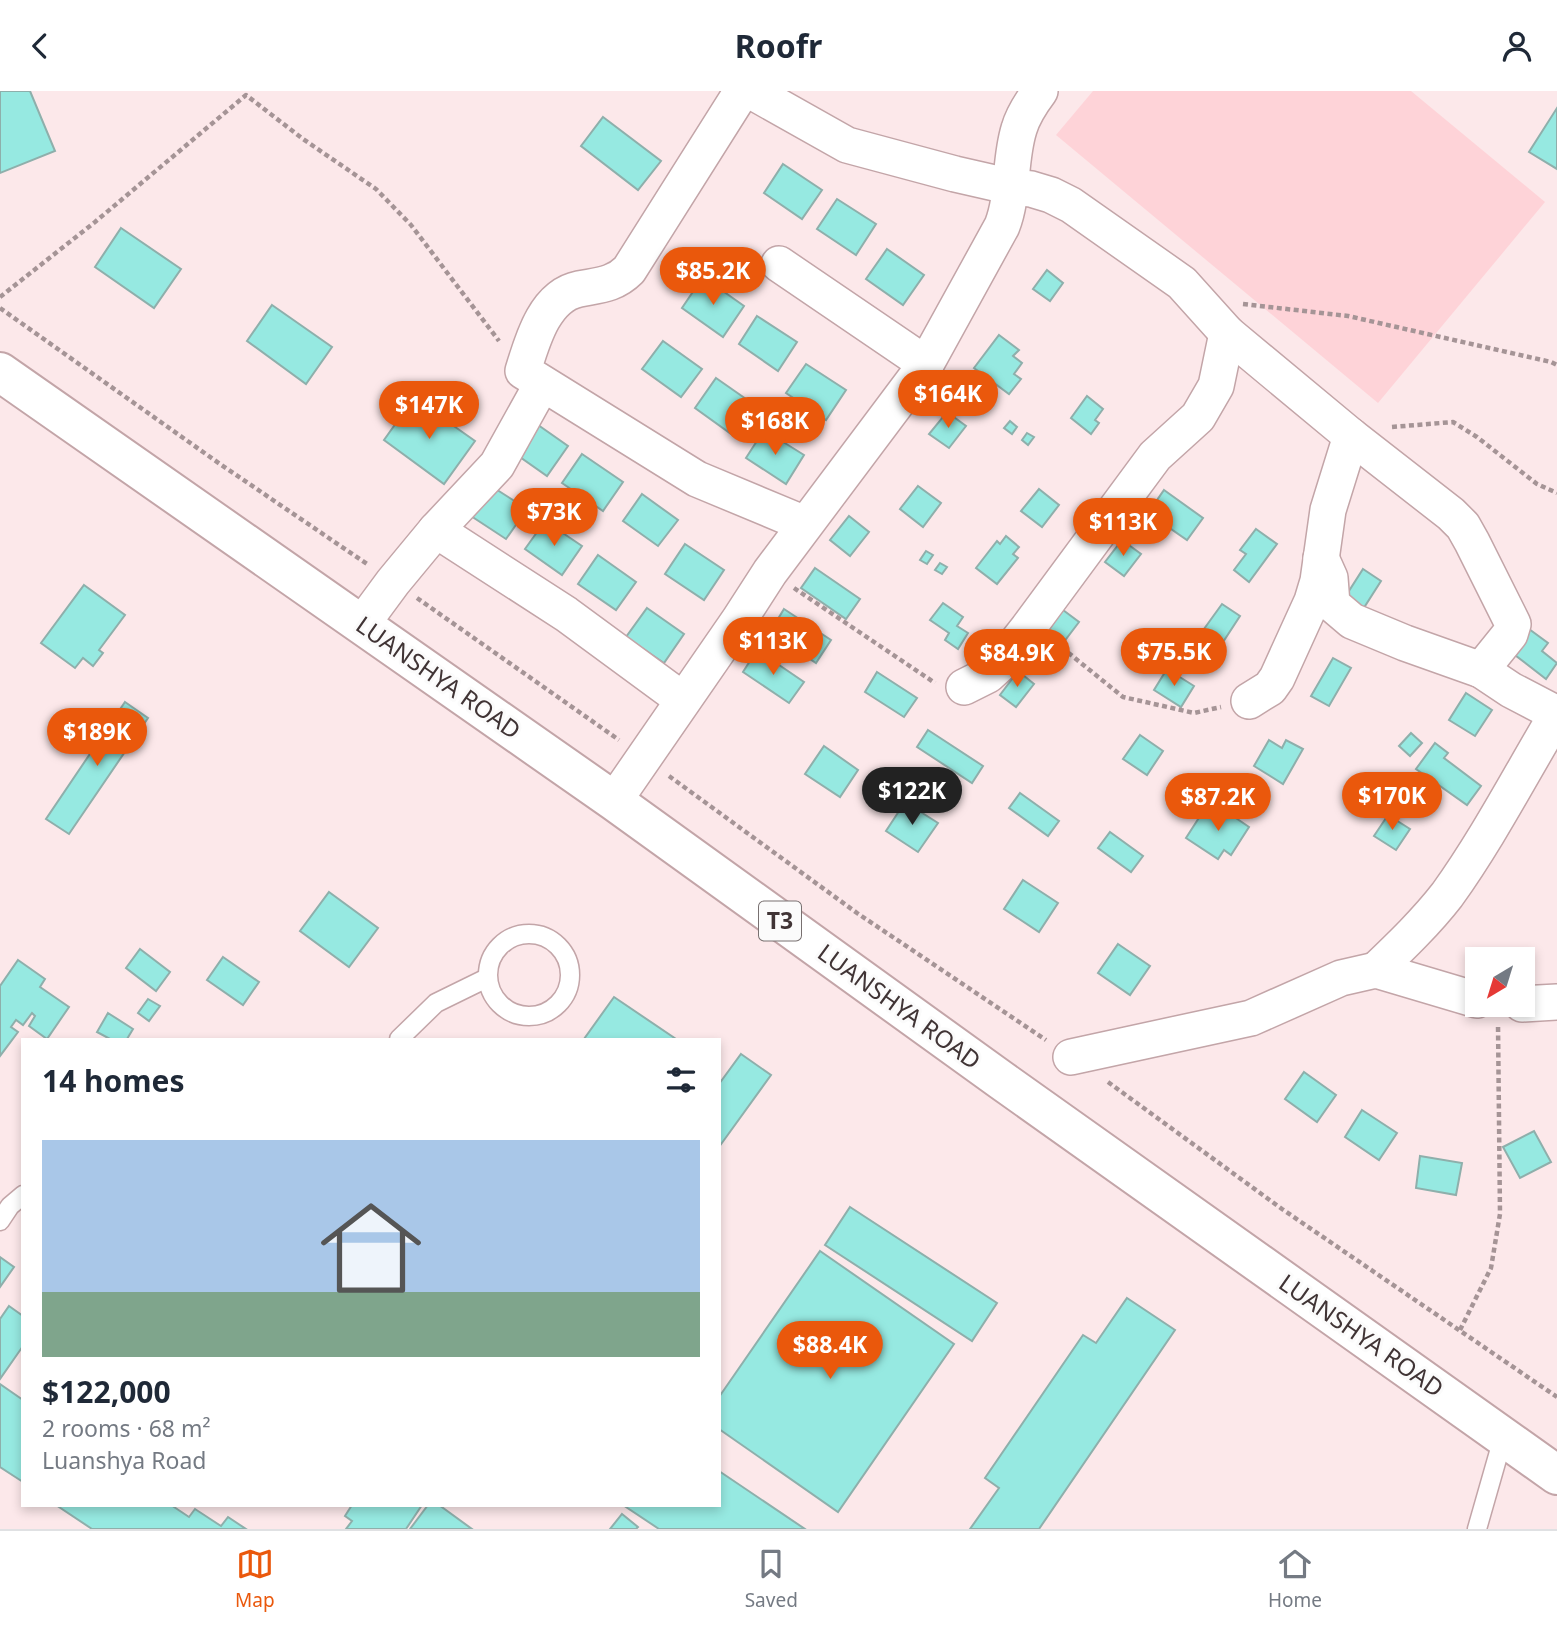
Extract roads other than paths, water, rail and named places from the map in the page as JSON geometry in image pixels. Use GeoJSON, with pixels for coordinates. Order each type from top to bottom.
{"type":"FeatureCollection","features":[{"type":"Feature","properties":{"kind":"highway","name":"LUANSHYA ROAD"},"geometry":{"type":"LineString","coordinates":[[0,372],[614,801],[1557,1475]]}},
{"type":"Feature","properties":{"kind":"street"},"geometry":{"type":"LineString","coordinates":[[362,624],[436,530],[497,465],[533,378],[538,328],[551,306],[574,289],[609,284],[619,280],[629,270],[742,91]]}},
{"type":"Feature","properties":{"kind":"street"},"geometry":{"type":"LineString","coordinates":[[751,91],[847,145],[1051,195],[1071,205],[1182,283],[1227,333],[1463,526],[1513,624],[1510,634],[1481,670]]}},
{"type":"Feature","properties":{"kind":"street"},"geometry":{"type":"LineString","coordinates":[[614,801],[770,572],[926,364],[1002,226],[1009,208],[1018,131],[1028,107],[1040,91]]}},
{"type":"Feature","properties":{"kind":"street"},"geometry":{"type":"LineString","coordinates":[[779,264],[926,364]]}},
{"type":"Feature","properties":{"kind":"street"},"geometry":{"type":"LineString","coordinates":[[964,687],[988,675],[1028,628],[1155,456],[1198,417],[1216,386],[1227,333]]}},
{"type":"Feature","properties":{"kind":"street"},"geometry":{"type":"LineString","coordinates":[[533,378],[698,479],[806,524]]}},
{"type":"Feature","properties":{"kind":"street"},"geometry":{"type":"LineString","coordinates":[[1249,701],[1260,696],[1277,678],[1312,601],[1328,510],[1351,436]]}},
{"type":"Feature","properties":{"kind":"street"},"geometry":{"type":"LineString","coordinates":[[436,530],[566,614],[683,700]]}},
{"type":"Feature","properties":{"kind":"street"},"geometry":{"type":"LineString","coordinates":[[1321,558],[1330,577],[1332,604],[1352,621],[1481,670],[1511,690],[1557,714],[1477,851],[1446,895],[1418,929],[1376,970]]}},
{"type":"Feature","properties":{"kind":"street"},"geometry":{"type":"LineString","coordinates":[[1071,1057],[1251,1018],[1341,978],[1376,970],[1465,994]]}},
{"type":"Feature","properties":{"kind":"street"},"geometry":{"type":"LineString","coordinates":[[1535,1003],[1557,1002]]}},
{"type":"Feature","properties":{"kind":"lane"},"geometry":{"type":"LineString","coordinates":[[400,1038],[436,1003],[487,978],[492,958],[504,942],[517,935],[545,937],[557,945],[566,957],[570,971],[569,985],[563,998],[540,1015],[512,1013],[500,1005],[487,978]]}},
{"type":"Feature","properties":{"kind":"lane"},"geometry":{"type":"LineString","coordinates":[[0,1221],[10,1206],[21,1197]]}},
{"type":"Feature","properties":{"kind":"lane"},"geometry":{"type":"LineString","coordinates":[[1477,1529],[1503,1437]]}}]}
